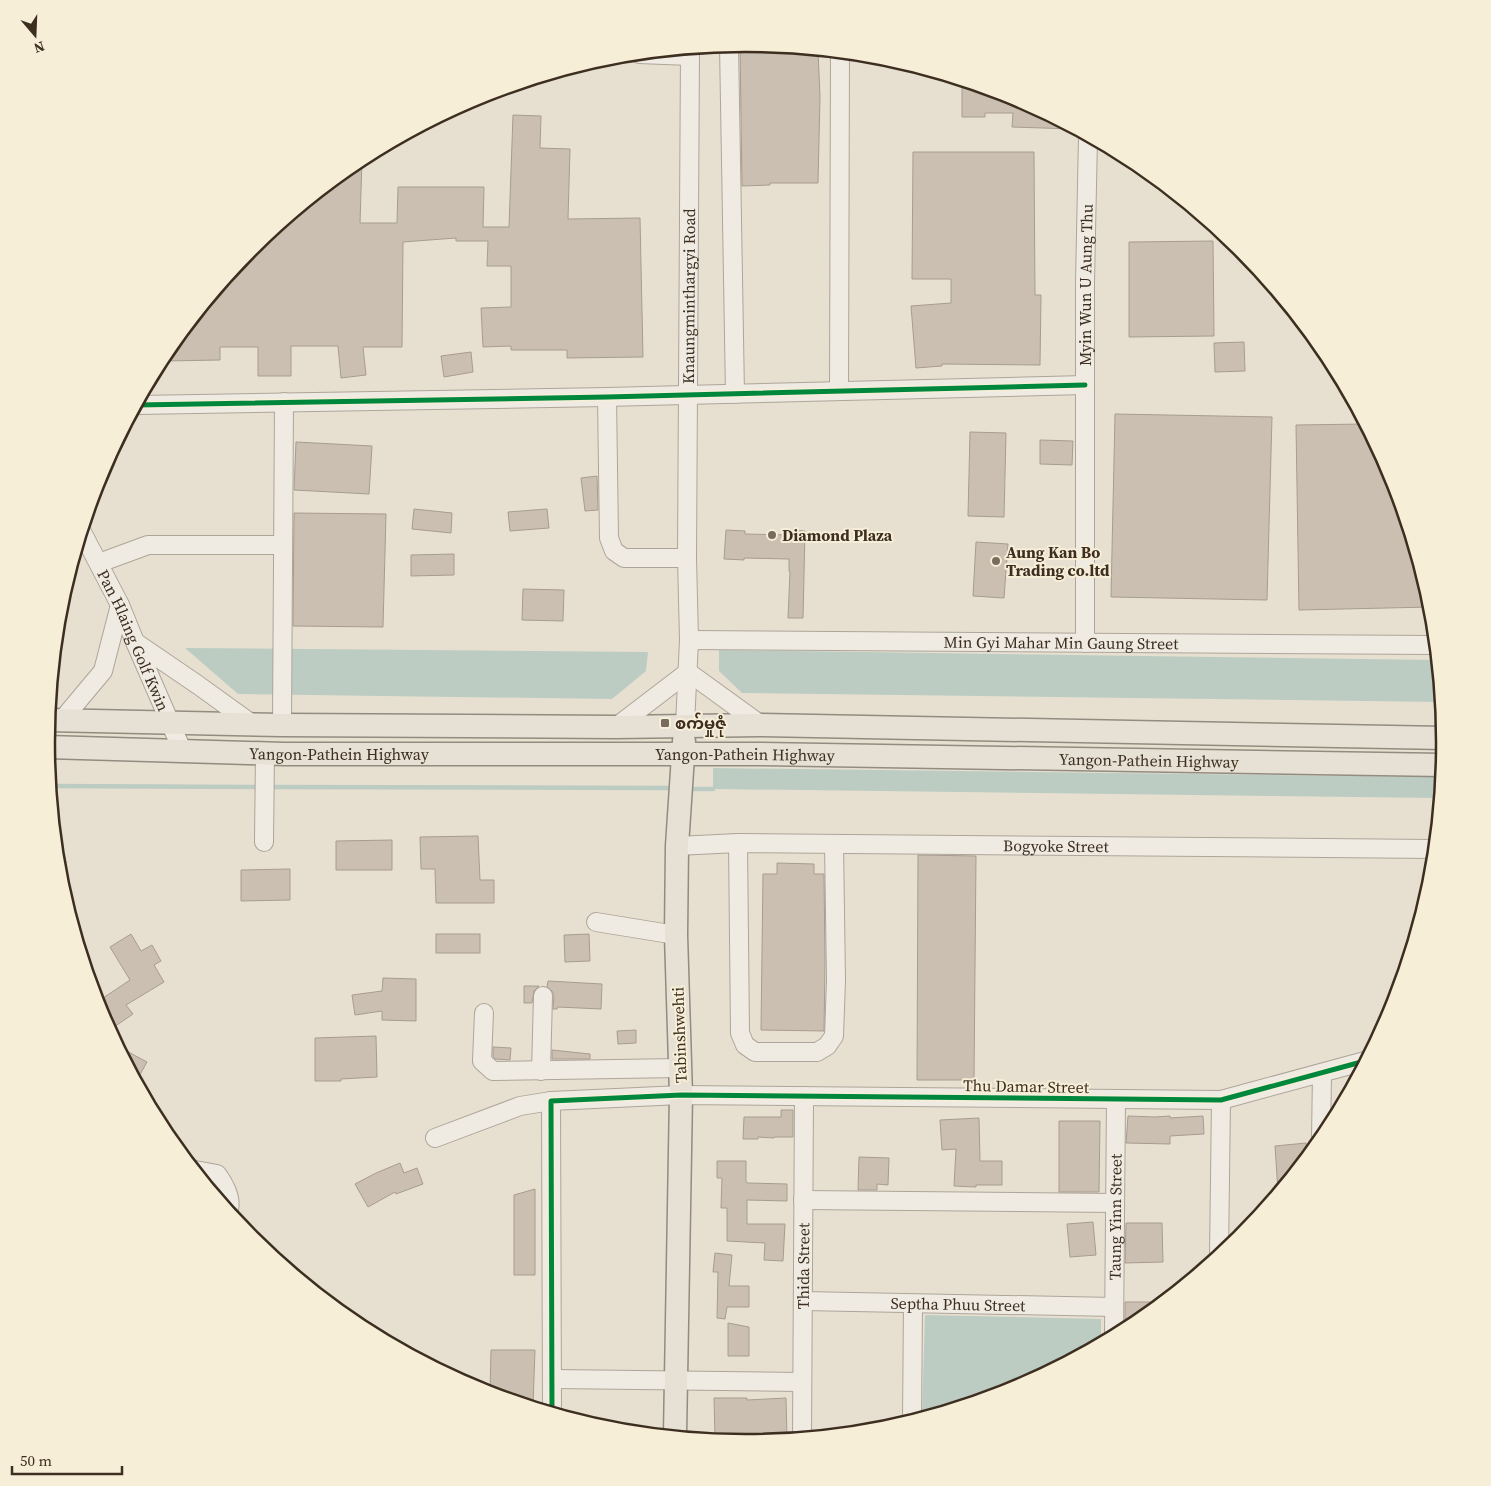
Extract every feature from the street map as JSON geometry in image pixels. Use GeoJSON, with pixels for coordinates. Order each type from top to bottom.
{"type":"FeatureCollection","features":[{"type":"Feature","properties":{"kind":"main road","name":"Yangon-Pathein Highway"},"geometry":{"type":"LineString","coordinates":[[56,720],[252,724],[616,727],[761,724],[1436,738]]}},
{"type":"Feature","properties":{"kind":"main road","name":"Tabinshwehti"},"geometry":{"type":"LineString","coordinates":[[675,1430],[681,1095],[676,935],[677,846],[685,725]]}},
{"type":"Feature","properties":{"kind":"main road","name":"Yangon-Pathein Highway"},"geometry":{"type":"LineString","coordinates":[[55,747],[265,753],[684,754],[1436,765]]}},
{"type":"Feature","properties":{"kind":"street"},"geometry":{"type":"LineString","coordinates":[[729,53],[735,394]]}},
{"type":"Feature","properties":{"kind":"street","name":"Knaungminthargyi Road"},"geometry":{"type":"LineString","coordinates":[[685,725],[689,640],[687,558],[690,55]]}},
{"type":"Feature","properties":{"kind":"street"},"geometry":{"type":"LineString","coordinates":[[839,391],[840,59]]}},
{"type":"Feature","properties":{"kind":"street","name":"Myin Wun U Aung Thu"},"geometry":{"type":"LineString","coordinates":[[1085,643],[1085,385],[1088,143]]}},
{"type":"Feature","properties":{"kind":"street"},"geometry":{"type":"LineString","coordinates":[[144,405],[607,397],[1085,385]]}},
{"type":"Feature","properties":{"kind":"street"},"geometry":{"type":"LineString","coordinates":[[607,397],[609,538],[614,551],[624,558],[687,558]]}},
{"type":"Feature","properties":{"kind":"street"},"geometry":{"type":"LineString","coordinates":[[282,724],[284,402]]}},
{"type":"Feature","properties":{"kind":"street","name":"Pan Hlaing Golf Kwin"},"geometry":{"type":"LineString","coordinates":[[86,540],[120,605],[134,642],[182,750]]}},
{"type":"Feature","properties":{"kind":"street"},"geometry":{"type":"LineString","coordinates":[[99,563],[148,545],[283,545]]}},
{"type":"Feature","properties":{"kind":"street"},"geometry":{"type":"LineString","coordinates":[[56,719],[102,671],[120,605]]}},
{"type":"Feature","properties":{"kind":"street","name":"Min Gyi Mahar Min Gaung Street"},"geometry":{"type":"LineString","coordinates":[[689,640],[1429,645]]}},
{"type":"Feature","properties":{"kind":"street"},"geometry":{"type":"LineString","coordinates":[[134,642],[252,724]]}},
{"type":"Feature","properties":{"kind":"street"},"geometry":{"type":"LineString","coordinates":[[616,727],[688,672],[761,724]]}},
{"type":"Feature","properties":{"kind":"street"},"geometry":{"type":"LineString","coordinates":[[264,842],[265,753]]}},
{"type":"Feature","properties":{"kind":"street"},"geometry":{"type":"LineString","coordinates":[[738,843],[740,1033],[745,1045],[755,1052],[817,1052],[828,1046],[834,1036],[836,980],[834,844]]}},
{"type":"Feature","properties":{"kind":"street","name":"Bogyoke Street"},"geometry":{"type":"LineString","coordinates":[[677,846],[738,843],[1428,849]]}},
{"type":"Feature","properties":{"kind":"street"},"geometry":{"type":"LineString","coordinates":[[596,922],[676,935]]}},
{"type":"Feature","properties":{"kind":"street"},"geometry":{"type":"LineString","coordinates":[[541,1070],[543,996]]}},
{"type":"Feature","properties":{"kind":"street"},"geometry":{"type":"LineString","coordinates":[[484,1014],[482,1061],[493,1071],[679,1068]]}},
{"type":"Feature","properties":{"kind":"street","name":"Thu Damar Street"},"geometry":{"type":"LineString","coordinates":[[435,1138],[520,1106],[551,1101],[681,1095],[1220,1100],[1357,1063]]}},
{"type":"Feature","properties":{"kind":"street"},"geometry":{"type":"LineString","coordinates":[[1321,1125],[1322,1073]]}},
{"type":"Feature","properties":{"kind":"street","name":"Thida Street"},"geometry":{"type":"LineString","coordinates":[[802,1431],[804,1096]]}},
{"type":"Feature","properties":{"kind":"street","name":"Taung Yinn Street"},"geometry":{"type":"LineString","coordinates":[[1114,1326],[1116,1100]]}},
{"type":"Feature","properties":{"kind":"street"},"geometry":{"type":"LineString","coordinates":[[1219,1245],[1220,1100]]}},
{"type":"Feature","properties":{"kind":"street"},"geometry":{"type":"LineString","coordinates":[[551,1101],[552,1406]]}},
{"type":"Feature","properties":{"kind":"street"},"geometry":{"type":"LineString","coordinates":[[205,1172],[217,1174],[225,1184],[229,1201]]}},
{"type":"Feature","properties":{"kind":"street"},"geometry":{"type":"LineString","coordinates":[[803,1200],[1115,1203]]}},
{"type":"Feature","properties":{"kind":"street","name":"Septha Phuu Street"},"geometry":{"type":"LineString","coordinates":[[803,1302],[1114,1307]]}},
{"type":"Feature","properties":{"kind":"street"},"geometry":{"type":"LineString","coordinates":[[912,1413],[913,1304]]}},
{"type":"Feature","properties":{"kind":"street"},"geometry":{"type":"LineString","coordinates":[[553,1379],[802,1382]]}},
{"type":"Feature","properties":{"kind":"shaded area"},"geometry":{"type":"Polygon","coordinates":[[[185,648],[648,652],[646,671],[612,699],[238,694],[185,648]]]}},
{"type":"Feature","properties":{"kind":"shaded area"},"geometry":{"type":"Polygon","coordinates":[[[719,650],[1431,660],[1435,702],[742,693],[719,671],[719,650]]]}},
{"type":"Feature","properties":{"kind":"shaded area"},"geometry":{"type":"Polygon","coordinates":[[[713,768],[1435,777],[1434,798],[713,789],[713,768]]]}},
{"type":"Feature","properties":{"kind":"shaded area"},"geometry":{"type":"Polygon","coordinates":[[[925,1315],[1101,1319],[1101,1335],[1051,1362],[1010,1381],[967,1397],[922,1410],[925,1315]]]}},
{"type":"Feature","properties":{"kind":"building"},"geometry":{"type":"Polygon","coordinates":[[[740,52],[818,56],[820,96],[818,183],[770,183],[770,185],[742,186],[740,52]]]}},
{"type":"Feature","properties":{"kind":"building"},"geometry":{"type":"Polygon","coordinates":[[[962,87],[1010,105],[1060,129],[1012,127],[1013,113],[985,113],[985,117],[962,117],[962,87]]]}},
{"type":"Feature","properties":{"kind":"building"},"geometry":{"type":"Polygon","coordinates":[[[513,115],[541,116],[540,148],[570,149],[568,219],[640,218],[643,357],[567,358],[567,350],[511,350],[511,346],[483,347],[481,308],[511,307],[511,266],[487,266],[488,241],[456,241],[456,238],[403,242],[402,347],[363,347],[366,375],[341,378],[338,346],[291,346],[291,376],[258,376],[258,347],[220,347],[220,360],[170,361],[226,288],[257,255],[325,195],[362,169],[360,223],[397,223],[398,187],[484,187],[483,227],[509,227],[513,115]]]}},
{"type":"Feature","properties":{"kind":"building"},"geometry":{"type":"Polygon","coordinates":[[[913,152],[1034,152],[1035,295],[1041,295],[1040,365],[942,364],[942,366],[916,368],[911,306],[951,303],[951,279],[912,279],[913,152]]]}},
{"type":"Feature","properties":{"kind":"building"},"geometry":{"type":"Polygon","coordinates":[[[1213,241],[1214,336],[1129,337],[1129,242],[1213,241]]]}},
{"type":"Feature","properties":{"kind":"building"},"geometry":{"type":"Polygon","coordinates":[[[1244,342],[1245,371],[1215,372],[1214,343],[1244,342]]]}},
{"type":"Feature","properties":{"kind":"building"},"geometry":{"type":"Polygon","coordinates":[[[471,352],[473,372],[444,377],[441,356],[471,352]]]}},
{"type":"Feature","properties":{"kind":"building"},"geometry":{"type":"Polygon","coordinates":[[[1115,414],[1272,417],[1267,600],[1111,597],[1115,414]]]}},
{"type":"Feature","properties":{"kind":"building"},"geometry":{"type":"Polygon","coordinates":[[[1357,424],[1383,479],[1399,521],[1423,607],[1299,610],[1296,425],[1357,424]]]}},
{"type":"Feature","properties":{"kind":"building"},"geometry":{"type":"Polygon","coordinates":[[[970,432],[1006,433],[1004,517],[968,516],[970,432]]]}},
{"type":"Feature","properties":{"kind":"building"},"geometry":{"type":"Polygon","coordinates":[[[1040,440],[1073,441],[1072,465],[1040,464],[1040,440]]]}},
{"type":"Feature","properties":{"kind":"building"},"geometry":{"type":"Polygon","coordinates":[[[296,442],[372,446],[369,494],[294,490],[296,442]]]}},
{"type":"Feature","properties":{"kind":"building"},"geometry":{"type":"Polygon","coordinates":[[[597,476],[598,510],[585,511],[581,478],[597,476]]]}},
{"type":"Feature","properties":{"kind":"building"},"geometry":{"type":"Polygon","coordinates":[[[414,509],[452,513],[451,533],[412,529],[414,509]]]}},
{"type":"Feature","properties":{"kind":"building"},"geometry":{"type":"Polygon","coordinates":[[[547,509],[549,528],[510,531],[508,512],[547,509]]]}},
{"type":"Feature","properties":{"kind":"building"},"geometry":{"type":"Polygon","coordinates":[[[294,513],[386,514],[383,627],[293,626],[294,513]]]}},
{"type":"Feature","properties":{"kind":"building"},"geometry":{"type":"Polygon","coordinates":[[[726,530],[745,531],[745,534],[790,535],[791,530],[805,531],[803,618],[788,618],[789,559],[724,559],[726,530]]]}},
{"type":"Feature","properties":{"kind":"building"},"geometry":{"type":"Polygon","coordinates":[[[976,542],[1008,544],[1004,598],[973,596],[976,542]]]}},
{"type":"Feature","properties":{"kind":"building"},"geometry":{"type":"Polygon","coordinates":[[[454,554],[454,575],[411,576],[411,555],[454,554]]]}},
{"type":"Feature","properties":{"kind":"building"},"geometry":{"type":"Polygon","coordinates":[[[523,589],[564,590],[563,621],[522,620],[523,589]]]}},
{"type":"Feature","properties":{"kind":"building"},"geometry":{"type":"Polygon","coordinates":[[[478,836],[480,880],[494,880],[494,903],[436,903],[435,869],[421,869],[420,837],[478,836]]]}},
{"type":"Feature","properties":{"kind":"building"},"geometry":{"type":"Polygon","coordinates":[[[392,840],[392,870],[336,870],[336,841],[392,840]]]}},
{"type":"Feature","properties":{"kind":"building"},"geometry":{"type":"Polygon","coordinates":[[[918,855],[976,856],[974,1080],[917,1080],[918,855]]]}},
{"type":"Feature","properties":{"kind":"building"},"geometry":{"type":"Polygon","coordinates":[[[777,863],[814,864],[814,874],[824,874],[824,1031],[761,1030],[763,874],[777,874],[777,863]]]}},
{"type":"Feature","properties":{"kind":"building"},"geometry":{"type":"Polygon","coordinates":[[[290,869],[290,900],[241,901],[241,870],[290,869]]]}},
{"type":"Feature","properties":{"kind":"building"},"geometry":{"type":"Polygon","coordinates":[[[131,934],[141,951],[152,945],[161,961],[154,965],[164,982],[126,1005],[133,1014],[116,1026],[104,997],[130,980],[110,947],[131,934]]]}},
{"type":"Feature","properties":{"kind":"building"},"geometry":{"type":"Polygon","coordinates":[[[436,934],[480,934],[480,953],[436,953],[436,934]]]}},
{"type":"Feature","properties":{"kind":"building"},"geometry":{"type":"Polygon","coordinates":[[[589,934],[590,961],[565,962],[564,935],[589,934]]]}},
{"type":"Feature","properties":{"kind":"building"},"geometry":{"type":"Polygon","coordinates":[[[383,978],[416,979],[416,1021],[382,1020],[382,1011],[355,1015],[352,995],[382,991],[383,978]]]}},
{"type":"Feature","properties":{"kind":"building"},"geometry":{"type":"Polygon","coordinates":[[[548,981],[602,984],[601,1009],[558,1007],[553,1009],[554,996],[547,987],[548,981]]]}},
{"type":"Feature","properties":{"kind":"building"},"geometry":{"type":"Polygon","coordinates":[[[524,986],[539,986],[534,991],[532,1003],[524,1003],[524,986]]]}},
{"type":"Feature","properties":{"kind":"building"},"geometry":{"type":"Polygon","coordinates":[[[636,1030],[636,1043],[618,1044],[617,1031],[636,1030]]]}},
{"type":"Feature","properties":{"kind":"building"},"geometry":{"type":"Polygon","coordinates":[[[376,1036],[377,1077],[341,1079],[341,1081],[315,1081],[315,1038],[376,1036]]]}},
{"type":"Feature","properties":{"kind":"building"},"geometry":{"type":"Polygon","coordinates":[[[493,1047],[511,1048],[510,1060],[495,1059],[493,1047]]]}},
{"type":"Feature","properties":{"kind":"building"},"geometry":{"type":"Polygon","coordinates":[[[552,1050],[590,1054],[590,1059],[552,1059],[552,1050]]]}},
{"type":"Feature","properties":{"kind":"building"},"geometry":{"type":"Polygon","coordinates":[[[128,1052],[147,1062],[140,1074],[128,1052]]]}},
{"type":"Feature","properties":{"kind":"building"},"geometry":{"type":"Polygon","coordinates":[[[781,1110],[793,1110],[793,1137],[743,1139],[744,1117],[781,1117],[781,1110]]]}},
{"type":"Feature","properties":{"kind":"building"},"geometry":{"type":"Polygon","coordinates":[[[1128,1116],[1170,1116],[1170,1118],[1203,1116],[1204,1134],[1170,1136],[1170,1144],[1126,1143],[1128,1116]]]}},
{"type":"Feature","properties":{"kind":"building"},"geometry":{"type":"Polygon","coordinates":[[[979,1118],[980,1161],[1002,1161],[1002,1185],[954,1186],[956,1149],[942,1150],[940,1120],[979,1118]]]}},
{"type":"Feature","properties":{"kind":"building"},"geometry":{"type":"Polygon","coordinates":[[[1059,1121],[1100,1121],[1099,1192],[1059,1192],[1059,1121]]]}},
{"type":"Feature","properties":{"kind":"building"},"geometry":{"type":"Polygon","coordinates":[[[1306,1143],[1306,1145],[1277,1182],[1275,1146],[1306,1143]]]}},
{"type":"Feature","properties":{"kind":"building"},"geometry":{"type":"Polygon","coordinates":[[[859,1157],[889,1158],[888,1185],[877,1184],[877,1190],[858,1190],[859,1157]]]}},
{"type":"Feature","properties":{"kind":"building"},"geometry":{"type":"Polygon","coordinates":[[[717,1161],[746,1161],[746,1182],[748,1183],[787,1184],[787,1201],[747,1200],[747,1224],[785,1224],[783,1261],[764,1260],[765,1243],[727,1241],[727,1208],[721,1208],[722,1178],[717,1178],[717,1161]]]}},
{"type":"Feature","properties":{"kind":"building"},"geometry":{"type":"Polygon","coordinates":[[[400,1163],[404,1173],[417,1168],[423,1184],[396,1194],[395,1192],[368,1207],[355,1184],[400,1163]]]}},
{"type":"Feature","properties":{"kind":"building"},"geometry":{"type":"Polygon","coordinates":[[[535,1189],[535,1275],[514,1275],[514,1195],[535,1189]]]}},
{"type":"Feature","properties":{"kind":"building"},"geometry":{"type":"Polygon","coordinates":[[[1093,1222],[1096,1255],[1070,1257],[1067,1224],[1093,1222]]]}},
{"type":"Feature","properties":{"kind":"building"},"geometry":{"type":"Polygon","coordinates":[[[1126,1223],[1162,1223],[1163,1262],[1125,1263],[1126,1223]]]}},
{"type":"Feature","properties":{"kind":"building"},"geometry":{"type":"Polygon","coordinates":[[[715,1253],[732,1255],[729,1286],[749,1286],[749,1307],[727,1307],[725,1319],[717,1318],[718,1272],[713,1272],[715,1253]]]}},
{"type":"Feature","properties":{"kind":"building"},"geometry":{"type":"Polygon","coordinates":[[[1125,1302],[1150,1302],[1129,1317],[1125,1320],[1125,1302]]]}},
{"type":"Feature","properties":{"kind":"building"},"geometry":{"type":"Polygon","coordinates":[[[728,1323],[749,1327],[749,1356],[728,1356],[728,1323]]]}},
{"type":"Feature","properties":{"kind":"building"},"geometry":{"type":"Polygon","coordinates":[[[491,1350],[535,1350],[533,1400],[490,1384],[491,1350]]]}},
{"type":"Feature","properties":{"kind":"building"},"geometry":{"type":"Polygon","coordinates":[[[714,1398],[747,1398],[747,1400],[786,1398],[787,1432],[746,1434],[715,1433],[714,1398]]]}},
{"type":"Feature","properties":{"kind":"waterway"},"geometry":{"type":"LineString","coordinates":[[56,786],[261,787]]}},
{"type":"Feature","properties":{"kind":"waterway"},"geometry":{"type":"LineString","coordinates":[[269,787],[674,788]]}},
{"type":"Feature","properties":{"kind":"waterway"},"geometry":{"type":"LineString","coordinates":[[687,789],[713,789]]}},
{"type":"Feature","properties":{"kind":"cycle path"},"geometry":{"type":"LineString","coordinates":[[144,405],[607,397],[1085,385]]}},
{"type":"Feature","properties":{"kind":"cycle path"},"geometry":{"type":"LineString","coordinates":[[552,1405],[551,1101],[681,1095],[1221,1100],[1357,1063]]}},
{"type":"Feature","properties":{"kind":"place","name":"Diamond Plaza"},"geometry":{"type":"Point","coordinates":[772,535]}},
{"type":"Feature","properties":{"kind":"place","name":"Aung Kan Bo Trading co.ltd"},"geometry":{"type":"Point","coordinates":[996,561]}},
{"type":"Feature","properties":{"kind":"place","name":"စက်မှုဇုံ"},"geometry":{"type":"Point","coordinates":[665,723]}}]}
